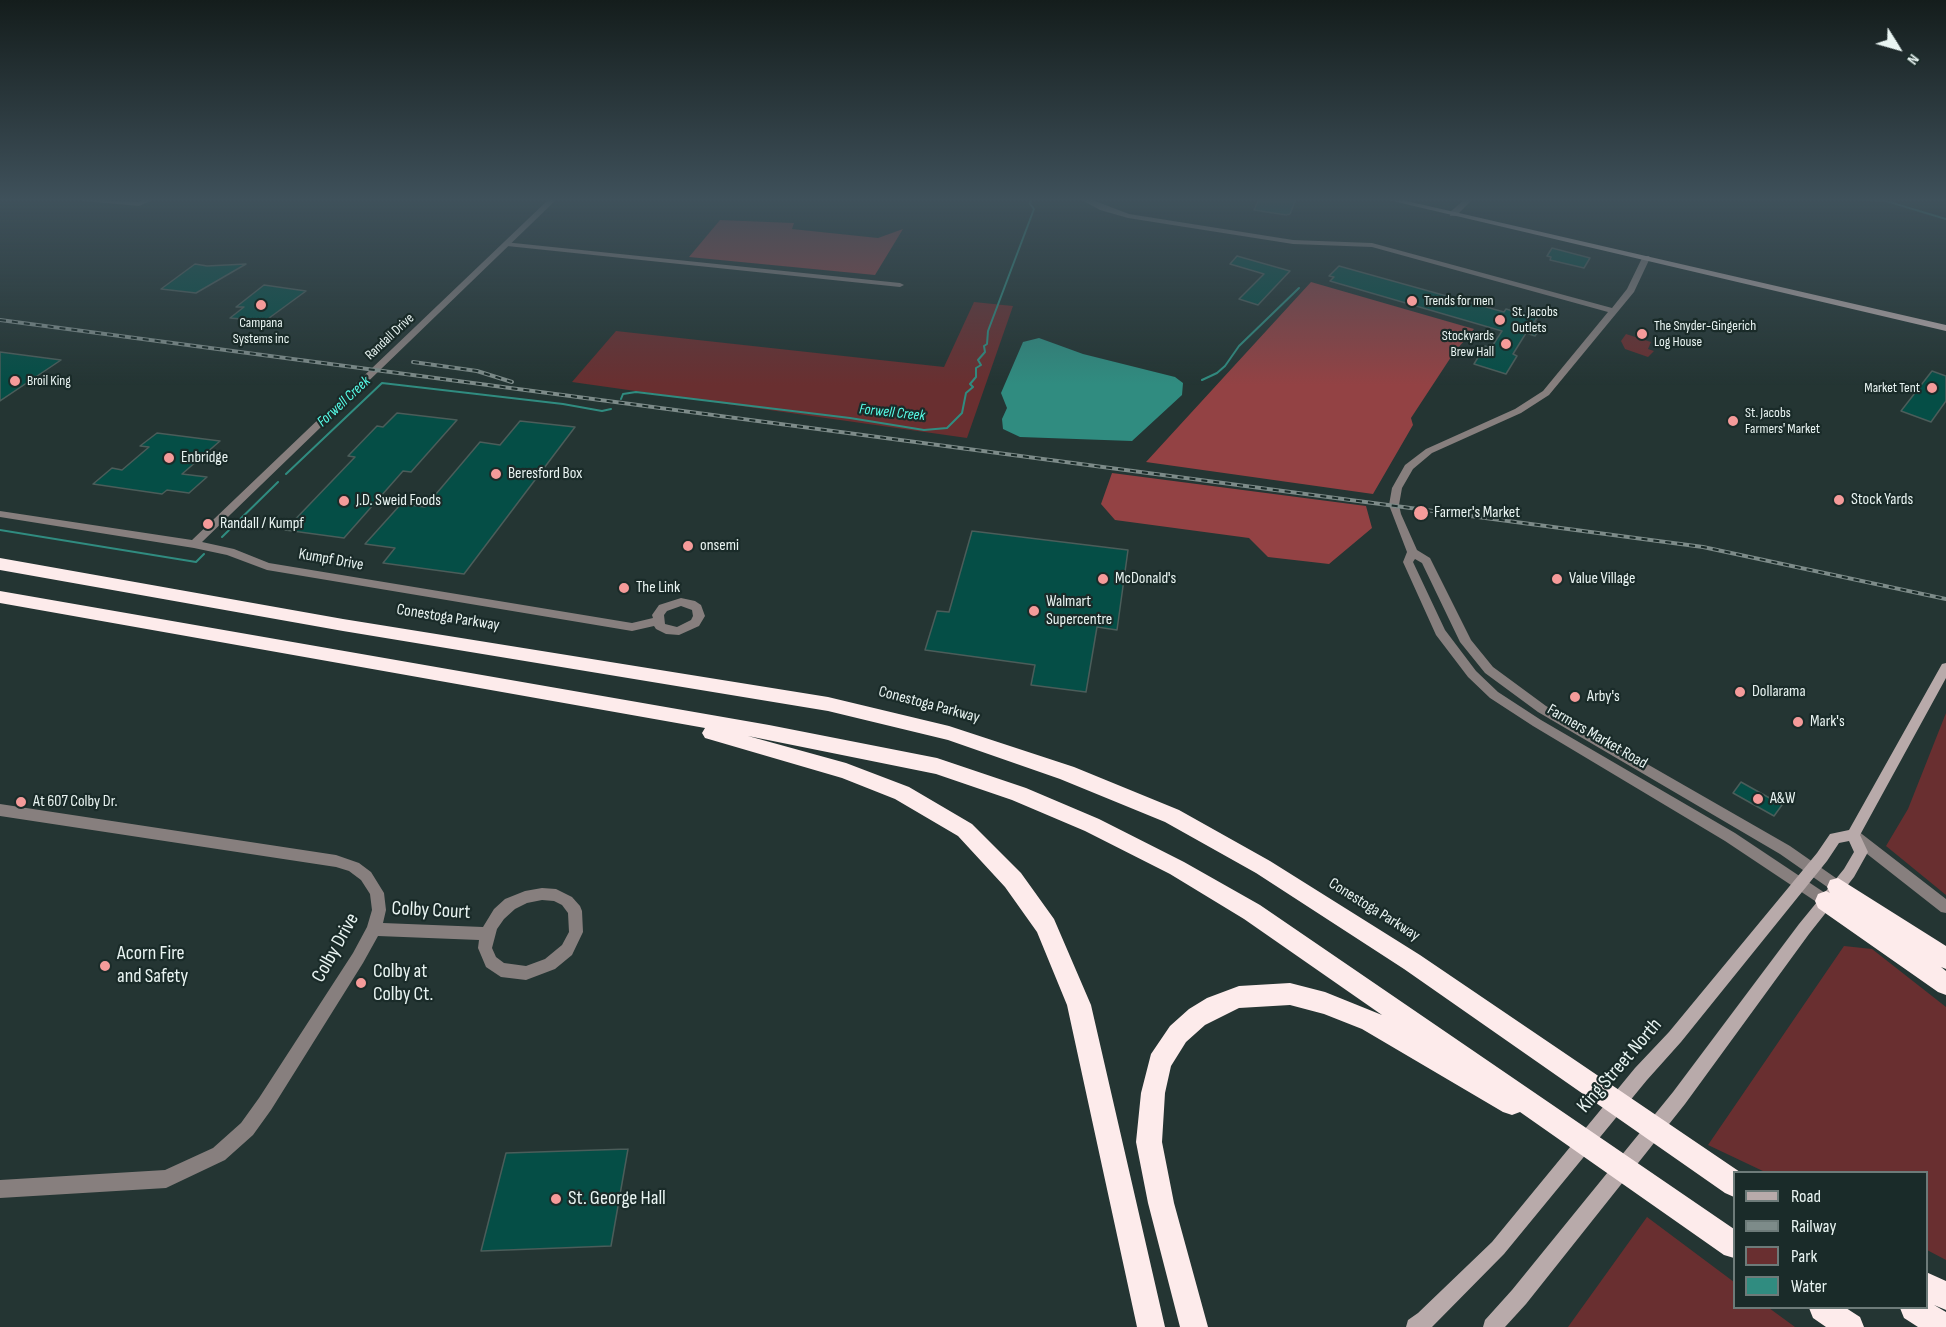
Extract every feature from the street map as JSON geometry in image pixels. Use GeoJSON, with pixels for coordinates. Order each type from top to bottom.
{"type":"FeatureCollection","features":[{"type":"Feature","properties":{"kind":"highway","name":"Conestoga Parkway"},"geometry":{"type":"LineString","coordinates":[[0,564],[343,625],[828,704],[949,734],[1067,773],[1172,816],[1263,867],[1412,962],[1733,1183]]}},
{"type":"Feature","properties":{"kind":"highway"},"geometry":{"type":"LineString","coordinates":[[0,597],[780,734],[937,766],[1019,794],[1092,825],[1177,868],[1252,912],[1638,1176],[1733,1244]]}},
{"type":"Feature","properties":{"kind":"highway"},"geometry":{"type":"LineString","coordinates":[[602,703],[625,712],[731,738],[846,771],[902,793],[965,830],[1013,880],[1047,926],[1079,1005],[1151,1327]]}},
{"type":"Feature","properties":{"kind":"highway"},"geometry":{"type":"LineString","coordinates":[[1832,894],[1946,959]]}},
{"type":"Feature","properties":{"kind":"highway"},"geometry":{"type":"LineString","coordinates":[[1832,894],[1946,984]]}},
{"type":"Feature","properties":{"kind":"highway"},"geometry":{"type":"LineString","coordinates":[[1194,1327],[1161,1203],[1149,1142],[1153,1094],[1160,1062],[1178,1034],[1206,1011],[1239,997],[1290,994],[1325,1003],[1370,1021],[1638,1176]]}},
{"type":"Feature","properties":{"kind":"highway"},"geometry":{"type":"LineString","coordinates":[[1689,1153],[1733,1177]]}},
{"type":"Feature","properties":{"kind":"highway"},"geometry":{"type":"LineString","coordinates":[[1928,1287],[1946,1296]]}},
{"type":"Feature","properties":{"kind":"highway"},"geometry":{"type":"LineString","coordinates":[[1824,1309],[1850,1327]]}},
{"type":"Feature","properties":{"kind":"highway"},"geometry":{"type":"LineString","coordinates":[[1916,1309],[1943,1327]]}},
{"type":"Feature","properties":{"kind":"main road"},"geometry":{"type":"LineString","coordinates":[[1659,261],[1946,328]]}},
{"type":"Feature","properties":{"kind":"main road"},"geometry":{"type":"LineString","coordinates":[[1492,1327],[1519,1297],[1679,1098],[1861,852],[1853,835],[1946,668]]}},
{"type":"Feature","properties":{"kind":"main road","name":"King Street North"},"geometry":{"type":"LineString","coordinates":[[1415,1327],[1425,1320],[1498,1248],[1641,1074],[1675,1037],[1835,838],[1853,835]]}},
{"type":"Feature","properties":{"kind":"street","name":"Randall Drive"},"geometry":{"type":"LineString","coordinates":[[194,544],[489,261]]}},
{"type":"Feature","properties":{"kind":"street"},"geometry":{"type":"LineString","coordinates":[[669,261],[900,285]]}},
{"type":"Feature","properties":{"kind":"street"},"geometry":{"type":"LineString","coordinates":[[1433,261],[1614,311]]}},
{"type":"Feature","properties":{"kind":"street","name":"Farmers Market Road"},"geometry":{"type":"LineString","coordinates":[[1645,261],[1631,290],[1546,393],[1518,411],[1429,451],[1409,467],[1397,488],[1394,505],[1412,552],[1426,561],[1470,648],[1489,670],[1542,709],[1785,850],[1812,869],[1832,894]]}},
{"type":"Feature","properties":{"kind":"street","name":"Kumpf Drive"},"geometry":{"type":"LineString","coordinates":[[0,514],[194,544],[230,552],[267,566],[632,627],[657,621]]}},
{"type":"Feature","properties":{"kind":"street","name":"Farmers Market Road"},"geometry":{"type":"LineString","coordinates":[[1412,552],[1408,562],[1440,632],[1472,674],[1494,695],[1537,723],[1730,837],[1800,883],[1832,894]]}},
{"type":"Feature","properties":{"kind":"street","name":"Colby Drive"},"geometry":{"type":"LineString","coordinates":[[0,810],[336,861],[354,867],[366,876],[377,892],[379,910],[374,929],[265,1104],[247,1129],[219,1154],[196,1167],[166,1179],[0,1190]]}},
{"type":"Feature","properties":{"kind":"street"},"geometry":{"type":"LineString","coordinates":[[1853,835],[1946,907]]}},
{"type":"Feature","properties":{"kind":"street","name":"Colby Court"},"geometry":{"type":"LineString","coordinates":[[542,894],[556,895],[567,901],[577,918],[576,932],[567,950],[550,964],[526,973],[501,970],[491,962],[486,948],[487,934],[499,914],[510,904],[525,897],[542,894]]}},
{"type":"Feature","properties":{"kind":"street","name":"Colby Court"},"geometry":{"type":"LineString","coordinates":[[374,929],[487,934]]}},
{"type":"Feature","properties":{"kind":"green space"},"geometry":{"type":"Polygon","coordinates":[[[974,302],[1013,306],[967,438],[572,382],[616,331],[944,367],[974,302]]]}},
{"type":"Feature","properties":{"kind":"green space"},"geometry":{"type":"Polygon","coordinates":[[[1626,334],[1651,342],[1648,349],[1654,351],[1648,357],[1625,349],[1621,341],[1626,334]]]}},
{"type":"Feature","properties":{"kind":"green space"},"geometry":{"type":"Polygon","coordinates":[[[1946,713],[1946,895],[1886,846],[1908,809],[1946,713]]]}},
{"type":"Feature","properties":{"kind":"green space"},"geometry":{"type":"Polygon","coordinates":[[[1844,946],[1872,949],[1946,1007],[1946,1260],[1928,1251],[1928,1171],[1763,1171],[1708,1145],[1844,946]]]}},
{"type":"Feature","properties":{"kind":"green space"},"geometry":{"type":"Polygon","coordinates":[[[1647,1217],[1733,1281],[1733,1309],[1770,1309],[1795,1327],[1568,1327],[1647,1217]]]}},
{"type":"Feature","properties":{"kind":"shaded area"},"geometry":{"type":"Polygon","coordinates":[[[730,261],[884,261],[875,275],[730,261]]]}},
{"type":"Feature","properties":{"kind":"shaded area"},"geometry":{"type":"Polygon","coordinates":[[[1311,282],[1474,329],[1453,354],[1411,418],[1413,425],[1373,494],[1146,462],[1311,282]]]}},
{"type":"Feature","properties":{"kind":"shaded area"},"geometry":{"type":"Polygon","coordinates":[[[1112,473],[1366,506],[1372,528],[1329,564],[1268,557],[1249,538],[1115,520],[1101,504],[1112,473]]]}},
{"type":"Feature","properties":{"kind":"water"},"geometry":{"type":"Polygon","coordinates":[[[1039,338],[1083,354],[1175,377],[1183,383],[1182,395],[1132,441],[1020,437],[1003,429],[1002,419],[1007,408],[1001,393],[1023,342],[1039,338]]]}},
{"type":"Feature","properties":{"kind":"building"},"geometry":{"type":"Polygon","coordinates":[[[1233,261],[1254,261],[1290,271],[1258,305],[1239,299],[1264,274],[1230,264],[1233,261]]]}},
{"type":"Feature","properties":{"kind":"building"},"geometry":{"type":"Polygon","coordinates":[[[1554,261],[1588,261],[1584,268],[1554,261]]]}},
{"type":"Feature","properties":{"kind":"building"},"geometry":{"type":"Polygon","coordinates":[[[195,264],[207,266],[246,264],[196,293],[161,289],[195,264]]]}},
{"type":"Feature","properties":{"kind":"building","name":"St. Jacobs Outlets"},"geometry":{"type":"Polygon","coordinates":[[[1339,266],[1504,312],[1506,309],[1537,318],[1534,322],[1542,324],[1535,336],[1526,333],[1513,354],[1517,356],[1506,374],[1474,364],[1485,346],[1491,348],[1502,331],[1330,281],[1334,277],[1329,276],[1339,266]]]}},
{"type":"Feature","properties":{"kind":"building","name":"Campana Systems inc"},"geometry":{"type":"Polygon","coordinates":[[[264,285],[306,291],[265,321],[230,318],[244,307],[236,307],[264,285]]]}},
{"type":"Feature","properties":{"kind":"building","name":"Broil King"},"geometry":{"type":"Polygon","coordinates":[[[0,352],[61,360],[0,401],[0,352]]]}},
{"type":"Feature","properties":{"kind":"building","name":"Market Tent"},"geometry":{"type":"Polygon","coordinates":[[[1932,371],[1946,376],[1946,401],[1931,422],[1901,411],[1932,371]]]}},
{"type":"Feature","properties":{"kind":"building","name":"J.D. Sweid Foods"},"geometry":{"type":"Polygon","coordinates":[[[397,413],[457,420],[411,472],[403,471],[344,538],[285,530],[355,457],[348,456],[377,426],[383,427],[397,413]]]}},
{"type":"Feature","properties":{"kind":"building","name":"Beresford Box"},"geometry":{"type":"Polygon","coordinates":[[[520,421],[575,427],[464,574],[383,563],[395,548],[365,544],[401,504],[425,507],[480,442],[500,445],[520,421]]]}},
{"type":"Feature","properties":{"kind":"building","name":"Enbridge"},"geometry":{"type":"Polygon","coordinates":[[[157,433],[220,441],[182,474],[207,477],[189,493],[167,490],[162,494],[93,484],[112,468],[122,470],[149,447],[140,446],[157,433]]]}},
{"type":"Feature","properties":{"kind":"building","name":"Walmart Supercentre"},"geometry":{"type":"Polygon","coordinates":[[[972,531],[1128,550],[1117,630],[1097,627],[1086,692],[1031,685],[1035,665],[925,650],[937,611],[949,612],[972,531]]]}},
{"type":"Feature","properties":{"kind":"building","name":"A&W"},"geometry":{"type":"Polygon","coordinates":[[[1741,782],[1782,805],[1774,816],[1733,793],[1741,782]]]}},
{"type":"Feature","properties":{"kind":"building","name":"St. George Hall"},"geometry":{"type":"Polygon","coordinates":[[[628,1149],[611,1246],[481,1251],[506,1153],[628,1149]]]}},
{"type":"Feature","properties":{"kind":"waterway","name":"Forwell Creek"},"geometry":{"type":"LineString","coordinates":[[621,399],[623,394],[636,392],[850,418],[924,430],[947,428],[962,413],[966,393],[973,387],[970,384],[976,377],[976,368],[981,365],[978,360],[985,352],[984,346],[987,344],[988,331],[1014,261]]}},
{"type":"Feature","properties":{"kind":"waterway"},"geometry":{"type":"LineString","coordinates":[[1202,380],[1217,373],[1225,366],[1239,346],[1299,288]]}},
{"type":"Feature","properties":{"kind":"waterway","name":"Forwell Creek"},"geometry":{"type":"LineString","coordinates":[[286,474],[382,383],[563,404],[602,411],[611,409]]}},
{"type":"Feature","properties":{"kind":"waterway","name":"Forwell Creek"},"geometry":{"type":"LineString","coordinates":[[222,537],[278,482]]}},
{"type":"Feature","properties":{"kind":"waterway","name":"Forwell Creek"},"geometry":{"type":"LineString","coordinates":[[0,530],[196,562],[204,554]]}},
{"type":"Feature","properties":{"kind":"railway"},"geometry":{"type":"LineString","coordinates":[[0,320],[1703,547],[1946,599]]}},
{"type":"Feature","properties":{"kind":"railway"},"geometry":{"type":"LineString","coordinates":[[413,362],[477,371],[512,382]]}},
{"type":"Feature","properties":{"kind":"place","name":"Trends for men"},"geometry":{"type":"Point","coordinates":[1412,301]}},
{"type":"Feature","properties":{"kind":"place","name":"Campana Systems inc"},"geometry":{"type":"Point","coordinates":[261,305]}},
{"type":"Feature","properties":{"kind":"place","name":"St. Jacobs Outlets"},"geometry":{"type":"Point","coordinates":[1500,320]}},
{"type":"Feature","properties":{"kind":"place","name":"The Snyder-Gingerich Log House"},"geometry":{"type":"Point","coordinates":[1642,334]}},
{"type":"Feature","properties":{"kind":"place","name":"Stockyards Brew Hall"},"geometry":{"type":"Point","coordinates":[1506,344]}},
{"type":"Feature","properties":{"kind":"place","name":"Broil King"},"geometry":{"type":"Point","coordinates":[15,381]}},
{"type":"Feature","properties":{"kind":"place","name":"Market Tent"},"geometry":{"type":"Point","coordinates":[1932,388]}},
{"type":"Feature","properties":{"kind":"place","name":"St. Jacobs Farmers' Market"},"geometry":{"type":"Point","coordinates":[1733,421]}},
{"type":"Feature","properties":{"kind":"place","name":"Enbridge"},"geometry":{"type":"Point","coordinates":[169,458]}},
{"type":"Feature","properties":{"kind":"place","name":"Beresford Box"},"geometry":{"type":"Point","coordinates":[496,474]}},
{"type":"Feature","properties":{"kind":"place","name":"Stock Yards"},"geometry":{"type":"Point","coordinates":[1839,500]}},
{"type":"Feature","properties":{"kind":"place","name":"J.D. Sweid Foods"},"geometry":{"type":"Point","coordinates":[344,501]}},
{"type":"Feature","properties":{"kind":"place","name":"Farmer's Market"},"geometry":{"type":"Point","coordinates":[1421,513]}},
{"type":"Feature","properties":{"kind":"place","name":"Randall / Kumpf"},"geometry":{"type":"Point","coordinates":[208,524]}},
{"type":"Feature","properties":{"kind":"place","name":"onsemi"},"geometry":{"type":"Point","coordinates":[688,546]}},
{"type":"Feature","properties":{"kind":"place","name":"McDonald's"},"geometry":{"type":"Point","coordinates":[1103,579]}},
{"type":"Feature","properties":{"kind":"place","name":"Value Village"},"geometry":{"type":"Point","coordinates":[1557,579]}},
{"type":"Feature","properties":{"kind":"place","name":"The Link"},"geometry":{"type":"Point","coordinates":[624,588]}},
{"type":"Feature","properties":{"kind":"place","name":"Walmart Supercentre"},"geometry":{"type":"Point","coordinates":[1034,611]}},
{"type":"Feature","properties":{"kind":"place","name":"Dollarama"},"geometry":{"type":"Point","coordinates":[1740,692]}},
{"type":"Feature","properties":{"kind":"place","name":"Arby's"},"geometry":{"type":"Point","coordinates":[1575,697]}},
{"type":"Feature","properties":{"kind":"place","name":"Mark's"},"geometry":{"type":"Point","coordinates":[1798,722]}},
{"type":"Feature","properties":{"kind":"place","name":"A&W"},"geometry":{"type":"Point","coordinates":[1758,799]}},
{"type":"Feature","properties":{"kind":"place","name":"At 607 Colby Dr."},"geometry":{"type":"Point","coordinates":[21,802]}},
{"type":"Feature","properties":{"kind":"place","name":"Acorn Fire and Safety"},"geometry":{"type":"Point","coordinates":[105,966]}},
{"type":"Feature","properties":{"kind":"place","name":"Colby at Colby Ct."},"geometry":{"type":"Point","coordinates":[361,983]}},
{"type":"Feature","properties":{"kind":"place","name":"St. George Hall"},"geometry":{"type":"Point","coordinates":[556,1199]}}]}
